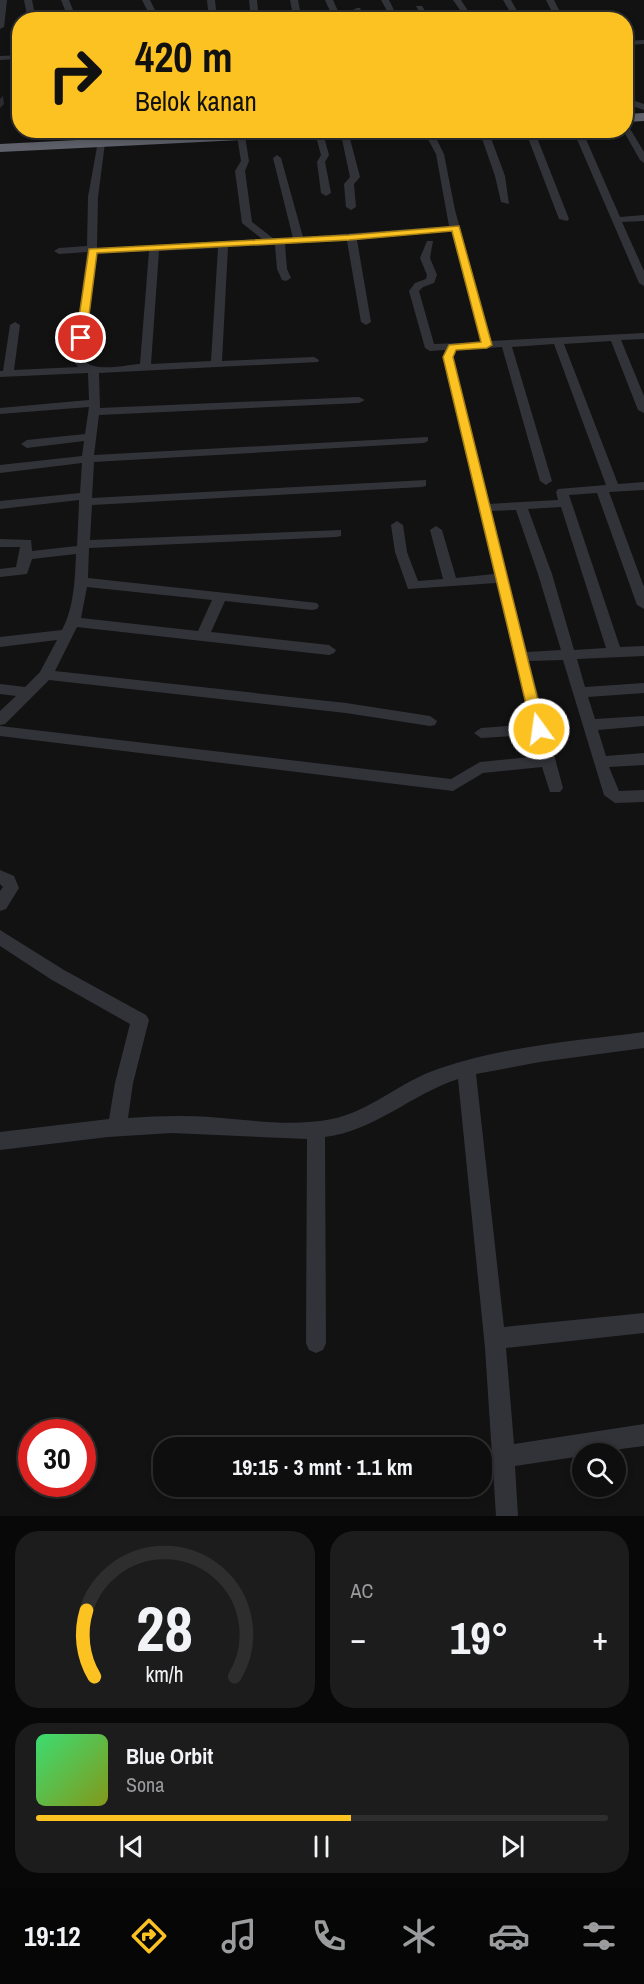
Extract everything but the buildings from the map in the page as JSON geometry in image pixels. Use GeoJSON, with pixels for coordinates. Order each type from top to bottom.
{"type":"FeatureCollection","features":[{"type":"Feature","properties":{"kind":"highway"},"geometry":{"type":"LineString","coordinates":[[0,143],[76,138]]}},
{"type":"Feature","properties":{"kind":"highway"},"geometry":{"type":"LineString","coordinates":[[0,148],[158,138]]}},
{"type":"Feature","properties":{"kind":"street"},"geometry":{"type":"LineString","coordinates":[[0,27],[3,0]]}},
{"type":"Feature","properties":{"kind":"street"},"geometry":{"type":"LineString","coordinates":[[419,8],[422,12]]}},
{"type":"Feature","properties":{"kind":"street"},"geometry":{"type":"LineString","coordinates":[[241,138],[245,161],[240,171],[247,223],[276,241],[286,278]]}},
{"type":"Feature","properties":{"kind":"street"},"geometry":{"type":"LineString","coordinates":[[321,138],[325,155],[321,162],[326,193]]}},
{"type":"Feature","properties":{"kind":"street"},"geometry":{"type":"LineString","coordinates":[[346,138],[355,177],[349,184],[351,207]]}},
{"type":"Feature","properties":{"kind":"street"},"geometry":{"type":"LineString","coordinates":[[432,138],[440,154],[446,195],[487,345]]}},
{"type":"Feature","properties":{"kind":"street"},"geometry":{"type":"LineString","coordinates":[[486,138],[500,176],[506,202]]}},
{"type":"Feature","properties":{"kind":"street"},"geometry":{"type":"LineString","coordinates":[[532,138],[564,219]]}},
{"type":"Feature","properties":{"kind":"street"},"geometry":{"type":"LineString","coordinates":[[581,138],[644,284]]}},
{"type":"Feature","properties":{"kind":"street"},"geometry":{"type":"LineString","coordinates":[[631,138],[644,160]]}},
{"type":"Feature","properties":{"kind":"street"},"geometry":{"type":"LineString","coordinates":[[93,370],[83,366],[78,360],[92,250],[93,197],[101,143]]}},
{"type":"Feature","properties":{"kind":"street"},"geometry":{"type":"LineString","coordinates":[[276,158],[299,241]]}},
{"type":"Feature","properties":{"kind":"street"},"geometry":{"type":"LineString","coordinates":[[616,220],[644,218]]}},
{"type":"Feature","properties":{"kind":"street"},"geometry":{"type":"LineString","coordinates":[[59,251],[299,241],[456,228]]}},
{"type":"Feature","properties":{"kind":"street"},"geometry":{"type":"LineString","coordinates":[[349,238],[352,240],[366,322]]}},
{"type":"Feature","properties":{"kind":"street"},"geometry":{"type":"LineString","coordinates":[[216,364],[224,243]]}},
{"type":"Feature","properties":{"kind":"street"},"geometry":{"type":"LineString","coordinates":[[430,243],[426,258],[432,275],[430,281],[419,285],[414,291],[429,346],[451,349],[506,343],[644,336]]}},
{"type":"Feature","properties":{"kind":"street"},"geometry":{"type":"LineString","coordinates":[[145,368],[154,247]]}},
{"type":"Feature","properties":{"kind":"street"},"geometry":{"type":"LineString","coordinates":[[15,325],[4,374],[314,360]]}},
{"type":"Feature","properties":{"kind":"street"},"geometry":{"type":"LineString","coordinates":[[615,338],[644,410]]}},
{"type":"Feature","properties":{"kind":"street"},"geometry":{"type":"LineString","coordinates":[[558,340],[644,605]]}},
{"type":"Feature","properties":{"kind":"street"},"geometry":{"type":"LineString","coordinates":[[506,343],[546,481]]}},
{"type":"Feature","properties":{"kind":"street"},"geometry":{"type":"LineString","coordinates":[[451,349],[448,357],[483,507],[555,788]]}},
{"type":"Feature","properties":{"kind":"street"},"geometry":{"type":"LineString","coordinates":[[0,720],[46,675],[70,628],[81,582],[85,499],[94,408],[93,370]]}},
{"type":"Feature","properties":{"kind":"street"},"geometry":{"type":"LineString","coordinates":[[0,411],[358,400]]}},
{"type":"Feature","properties":{"kind":"street"},"geometry":{"type":"LineString","coordinates":[[27,444],[90,437]]}},
{"type":"Feature","properties":{"kind":"street"},"geometry":{"type":"LineString","coordinates":[[0,469],[88,459],[424,439]]}},
{"type":"Feature","properties":{"kind":"street"},"geometry":{"type":"LineString","coordinates":[[0,505],[422,483]]}},
{"type":"Feature","properties":{"kind":"street"},"geometry":{"type":"LineString","coordinates":[[615,653],[563,491],[643,489]]}},
{"type":"Feature","properties":{"kind":"street"},"geometry":{"type":"LineString","coordinates":[[483,507],[565,503]]}},
{"type":"Feature","properties":{"kind":"street"},"geometry":{"type":"LineString","coordinates":[[521,506],[545,574],[567,654],[612,795],[615,797],[644,796]]}},
{"type":"Feature","properties":{"kind":"street"},"geometry":{"type":"LineString","coordinates":[[397,525],[411,585],[416,587],[502,578]]}},
{"type":"Feature","properties":{"kind":"street"},"geometry":{"type":"LineString","coordinates":[[436,530],[451,584]]}},
{"type":"Feature","properties":{"kind":"street"},"geometry":{"type":"LineString","coordinates":[[26,556],[82,547],[336,533]]}},
{"type":"Feature","properties":{"kind":"street"},"geometry":{"type":"LineString","coordinates":[[0,543],[26,543],[26,556],[22,571],[0,573]]}},
{"type":"Feature","properties":{"kind":"street"},"geometry":{"type":"LineString","coordinates":[[81,582],[312,606]]}},
{"type":"Feature","properties":{"kind":"street"},"geometry":{"type":"LineString","coordinates":[[203,636],[221,596]]}},
{"type":"Feature","properties":{"kind":"street"},"geometry":{"type":"LineString","coordinates":[[0,642],[70,628],[203,636],[329,650]]}},
{"type":"Feature","properties":{"kind":"street"},"geometry":{"type":"LineString","coordinates":[[522,657],[644,651]]}},
{"type":"Feature","properties":{"kind":"street"},"geometry":{"type":"LineString","coordinates":[[46,675],[346,708],[430,721]]}},
{"type":"Feature","properties":{"kind":"street"},"geometry":{"type":"LineString","coordinates":[[580,692],[644,688]]}},
{"type":"Feature","properties":{"kind":"street"},"geometry":{"type":"LineString","coordinates":[[0,689],[29,692]]}},
{"type":"Feature","properties":{"kind":"street"},"geometry":{"type":"LineString","coordinates":[[590,725],[644,721]]}},
{"type":"Feature","properties":{"kind":"street"},"geometry":{"type":"LineString","coordinates":[[481,733],[539,729]]}},
{"type":"Feature","properties":{"kind":"street"},"geometry":{"type":"LineString","coordinates":[[0,731],[453,784],[480,768],[548,761]]}},
{"type":"Feature","properties":{"kind":"street"},"geometry":{"type":"LineString","coordinates":[[601,762],[644,759]]}},
{"type":"Feature","properties":{"kind":"street"},"geometry":{"type":"LineString","coordinates":[[0,876],[8,881],[11,888],[0,904]]}},
{"type":"Feature","properties":{"kind":"street"},"geometry":{"type":"LineString","coordinates":[[0,937],[58,975],[140,1020],[124,1083],[117,1127]]}},
{"type":"Feature","properties":{"kind":"street"},"geometry":{"type":"LineString","coordinates":[[0,1141],[117,1127],[173,1124],[279,1133],[316,1130],[335,1127],[367,1115],[437,1078],[466,1070],[518,1058],[644,1040]]}},
{"type":"Feature","properties":{"kind":"street"},"geometry":{"type":"LineString","coordinates":[[466,1070],[504,1457],[507,1516]]}},
{"type":"Feature","properties":{"kind":"street"},"geometry":{"type":"LineString","coordinates":[[316,1130],[316,1343]]}},
{"type":"Feature","properties":{"kind":"street"},"geometry":{"type":"LineString","coordinates":[[493,1339],[644,1323]]}},
{"type":"Feature","properties":{"kind":"street"},"geometry":{"type":"LineString","coordinates":[[504,1457],[644,1435]]}},
{"type":"Feature","properties":{"kind":"route"},"geometry":{"type":"LineString","coordinates":[[81,338],[92,251],[349,238],[456,228],[487,345],[456,346],[448,353],[448,357],[539,729]]}}]}
